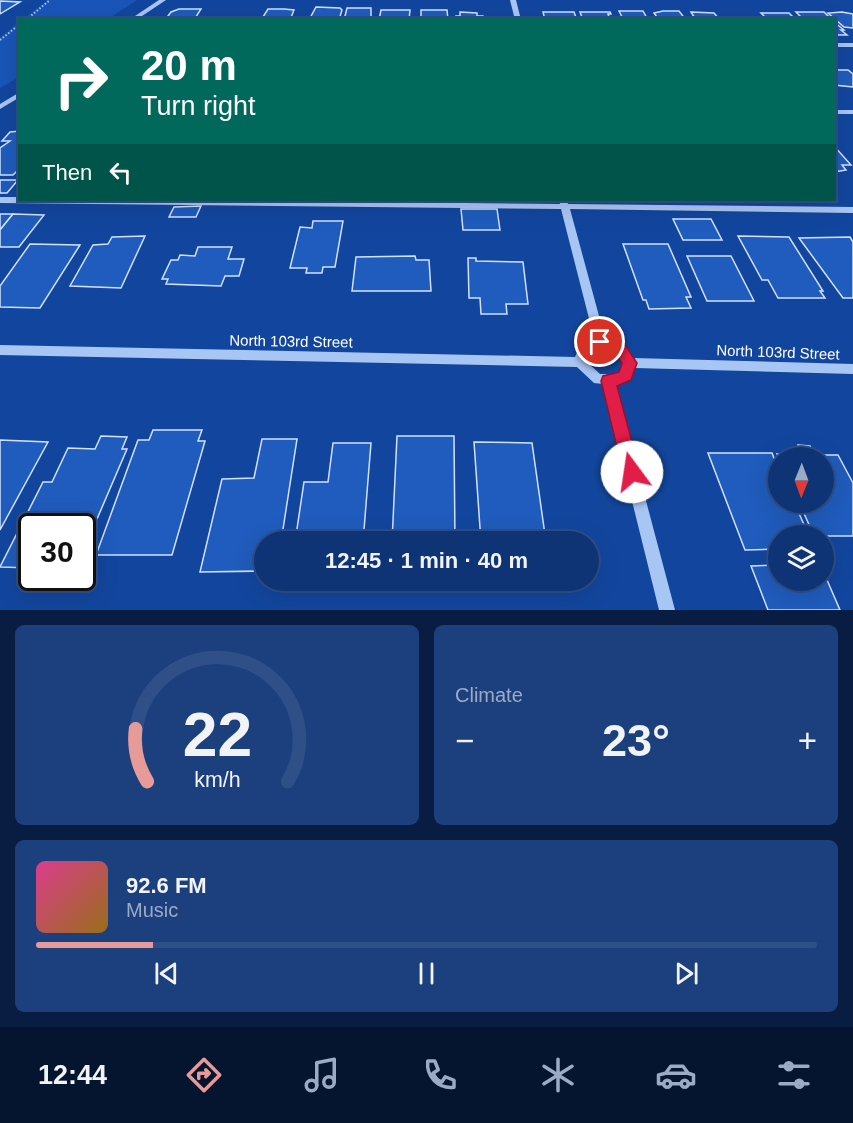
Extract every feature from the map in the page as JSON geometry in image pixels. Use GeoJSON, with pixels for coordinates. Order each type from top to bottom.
{"type":"FeatureCollection","features":[{"type":"Feature","properties":{"kind":"street"},"geometry":{"type":"LineString","coordinates":[[134,18],[164,0]]}},
{"type":"Feature","properties":{"kind":"street"},"geometry":{"type":"LineString","coordinates":[[513,0],[518,18]]}},
{"type":"Feature","properties":{"kind":"street"},"geometry":{"type":"LineString","coordinates":[[836,45],[853,45]]}},
{"type":"Feature","properties":{"kind":"street"},"geometry":{"type":"LineString","coordinates":[[2,105],[18,95]]}},
{"type":"Feature","properties":{"kind":"street"},"geometry":{"type":"LineString","coordinates":[[2,105],[18,104]]}},
{"type":"Feature","properties":{"kind":"street"},"geometry":{"type":"LineString","coordinates":[[836,112],[853,112]]}},
{"type":"Feature","properties":{"kind":"street"},"geometry":{"type":"LineString","coordinates":[[0,200],[18,200]]}},
{"type":"Feature","properties":{"kind":"street"},"geometry":{"type":"LineString","coordinates":[[188,201],[564,203],[853,210]]}},
{"type":"Feature","properties":{"kind":"street"},"geometry":{"type":"LineString","coordinates":[[564,203],[600,342]]}},
{"type":"Feature","properties":{"kind":"street"},"geometry":{"type":"LineString","coordinates":[[600,342],[621,350],[629,363],[626,375],[621,379],[608,381],[591,375],[581,362],[581,352],[585,347],[600,342]]}},
{"type":"Feature","properties":{"kind":"street","name":"North 103rd Street"},"geometry":{"type":"LineString","coordinates":[[0,350],[581,362]]}},
{"type":"Feature","properties":{"kind":"street","name":"North 103rd Street"},"geometry":{"type":"LineString","coordinates":[[629,363],[853,369]]}},
{"type":"Feature","properties":{"kind":"street"},"geometry":{"type":"LineString","coordinates":[[608,381],[667,610]]}},
{"type":"Feature","properties":{"kind":"path"},"geometry":{"type":"LineString","coordinates":[[28,18],[50,0]]}},
{"type":"Feature","properties":{"kind":"path"},"geometry":{"type":"LineString","coordinates":[[1,38],[18,25]]}},
{"type":"Feature","properties":{"kind":"shaded area"},"geometry":{"type":"Polygon","coordinates":[[[48,0],[137,0],[110,18],[24,18],[48,0]]]}},
{"type":"Feature","properties":{"kind":"shaded area"},"geometry":{"type":"Polygon","coordinates":[[[18,23],[18,78],[0,88],[0,38],[18,23]]]}},
{"type":"Feature","properties":{"kind":"building"},"geometry":{"type":"Polygon","coordinates":[[[0,1],[20,2],[0,14],[0,1]]]}},
{"type":"Feature","properties":{"kind":"building"},"geometry":{"type":"Polygon","coordinates":[[[316,7],[342,10],[340,18],[310,18],[316,7]]]}},
{"type":"Feature","properties":{"kind":"building"},"geometry":{"type":"Polygon","coordinates":[[[347,8],[371,8],[371,18],[344,18],[347,8]]]}},
{"type":"Feature","properties":{"kind":"building"},"geometry":{"type":"Polygon","coordinates":[[[179,9],[201,9],[195,18],[166,18],[171,12],[179,9]]]}},
{"type":"Feature","properties":{"kind":"building"},"geometry":{"type":"Polygon","coordinates":[[[268,9],[294,10],[291,18],[262,18],[268,9]]]}},
{"type":"Feature","properties":{"kind":"building"},"geometry":{"type":"Polygon","coordinates":[[[381,10],[410,10],[409,18],[379,18],[381,10]]]}},
{"type":"Feature","properties":{"kind":"building"},"geometry":{"type":"Polygon","coordinates":[[[421,10],[447,10],[448,18],[421,18],[421,10]]]}},
{"type":"Feature","properties":{"kind":"building"},"geometry":{"type":"Polygon","coordinates":[[[619,11],[643,11],[647,18],[619,17],[622,17],[619,11]]]}},
{"type":"Feature","properties":{"kind":"building"},"geometry":{"type":"Polygon","coordinates":[[[679,11],[684,18],[658,18],[654,13],[679,11]]]}},
{"type":"Feature","properties":{"kind":"building"},"geometry":{"type":"Polygon","coordinates":[[[460,12],[477,13],[477,16],[484,18],[456,18],[460,16],[460,12]]]}},
{"type":"Feature","properties":{"kind":"building"},"geometry":{"type":"Polygon","coordinates":[[[543,12],[574,12],[576,18],[544,18],[543,12]]]}},
{"type":"Feature","properties":{"kind":"building"},"geometry":{"type":"Polygon","coordinates":[[[580,12],[610,12],[611,14],[608,14],[609,18],[582,18],[580,12]]]}},
{"type":"Feature","properties":{"kind":"building"},"geometry":{"type":"Polygon","coordinates":[[[691,12],[714,13],[718,18],[695,18],[691,12]]]}},
{"type":"Feature","properties":{"kind":"building"},"geometry":{"type":"Polygon","coordinates":[[[796,12],[824,12],[830,18],[802,18],[796,12]]]}},
{"type":"Feature","properties":{"kind":"building"},"geometry":{"type":"Polygon","coordinates":[[[761,13],[789,13],[794,18],[766,18],[761,13]]]}},
{"type":"Feature","properties":{"kind":"building"},"geometry":{"type":"Polygon","coordinates":[[[828,13],[853,14],[853,28],[844,27],[828,13]]]}},
{"type":"Feature","properties":{"kind":"building"},"geometry":{"type":"Polygon","coordinates":[[[836,24],[844,30],[841,30],[847,35],[836,35],[836,24]]]}},
{"type":"Feature","properties":{"kind":"building"},"geometry":{"type":"Polygon","coordinates":[[[836,70],[848,70],[853,74],[853,87],[836,85],[836,70]]]}},
{"type":"Feature","properties":{"kind":"building"},"geometry":{"type":"Polygon","coordinates":[[[18,131],[18,170],[13,175],[0,175],[0,148],[10,141],[2,141],[10,132],[18,131]]]}},
{"type":"Feature","properties":{"kind":"building"},"geometry":{"type":"Polygon","coordinates":[[[836,148],[851,165],[842,165],[846,170],[836,172],[836,148]]]}},
{"type":"Feature","properties":{"kind":"building"},"geometry":{"type":"Polygon","coordinates":[[[0,180],[18,180],[7,193],[0,193],[0,180]]]}},
{"type":"Feature","properties":{"kind":"building"},"geometry":{"type":"Polygon","coordinates":[[[201,206],[196,217],[169,217],[174,207],[201,206]]]}},
{"type":"Feature","properties":{"kind":"building"},"geometry":{"type":"Polygon","coordinates":[[[461,209],[497,209],[500,230],[463,230],[461,209]]]}},
{"type":"Feature","properties":{"kind":"building"},"geometry":{"type":"Polygon","coordinates":[[[0,214],[13,214],[0,230],[0,214]]]}},
{"type":"Feature","properties":{"kind":"building"},"geometry":{"type":"Polygon","coordinates":[[[13,214],[44,215],[19,247],[0,247],[0,230],[13,214]]]}},
{"type":"Feature","properties":{"kind":"building"},"geometry":{"type":"Polygon","coordinates":[[[673,219],[711,219],[722,240],[683,240],[673,219]]]}},
{"type":"Feature","properties":{"kind":"building"},"geometry":{"type":"Polygon","coordinates":[[[313,221],[343,221],[335,267],[323,267],[322,273],[306,273],[307,268],[290,268],[300,227],[312,228],[313,221]]]}},
{"type":"Feature","properties":{"kind":"building"},"geometry":{"type":"Polygon","coordinates":[[[145,236],[121,288],[70,286],[93,245],[108,244],[112,237],[145,236]]]}},
{"type":"Feature","properties":{"kind":"building"},"geometry":{"type":"Polygon","coordinates":[[[738,236],[789,237],[823,291],[820,291],[825,298],[778,298],[768,280],[762,280],[738,236]]]}},
{"type":"Feature","properties":{"kind":"building"},"geometry":{"type":"Polygon","coordinates":[[[850,237],[853,242],[853,298],[843,298],[799,238],[850,237]]]}},
{"type":"Feature","properties":{"kind":"building"},"geometry":{"type":"Polygon","coordinates":[[[30,244],[80,245],[40,308],[0,307],[0,286],[30,244]]]}},
{"type":"Feature","properties":{"kind":"building"},"geometry":{"type":"Polygon","coordinates":[[[623,244],[668,244],[691,297],[686,297],[691,308],[649,309],[646,300],[643,300],[623,244]]]}},
{"type":"Feature","properties":{"kind":"building"},"geometry":{"type":"Polygon","coordinates":[[[198,247],[232,247],[228,259],[244,259],[239,276],[225,276],[221,286],[166,284],[168,279],[162,279],[171,260],[178,260],[180,255],[195,256],[198,247]]]}},
{"type":"Feature","properties":{"kind":"building"},"geometry":{"type":"Polygon","coordinates":[[[415,256],[416,260],[429,260],[431,291],[352,291],[356,257],[415,256]]]}},
{"type":"Feature","properties":{"kind":"building"},"geometry":{"type":"Polygon","coordinates":[[[687,256],[731,256],[754,301],[707,301],[687,256]]]}},
{"type":"Feature","properties":{"kind":"building"},"geometry":{"type":"Polygon","coordinates":[[[468,258],[476,258],[476,261],[523,262],[528,304],[506,304],[507,314],[481,314],[480,298],[469,298],[468,258]]]}},
{"type":"Feature","properties":{"kind":"building"},"geometry":{"type":"Polygon","coordinates":[[[153,430],[202,430],[198,441],[205,441],[172,555],[96,555],[138,440],[149,440],[153,430]]]}},
{"type":"Feature","properties":{"kind":"building"},"geometry":{"type":"Polygon","coordinates":[[[101,436],[127,437],[122,449],[127,449],[96,521],[96,513],[27,513],[43,482],[52,482],[68,448],[95,449],[101,436]]]}},
{"type":"Feature","properties":{"kind":"building"},"geometry":{"type":"Polygon","coordinates":[[[397,436],[454,436],[455,531],[393,531],[397,436]]]}},
{"type":"Feature","properties":{"kind":"building"},"geometry":{"type":"Polygon","coordinates":[[[262,439],[297,439],[283,531],[254,531],[254,571],[200,572],[222,479],[254,478],[262,439]]]}},
{"type":"Feature","properties":{"kind":"building"},"geometry":{"type":"Polygon","coordinates":[[[0,440],[48,442],[0,530],[0,440]]]}},
{"type":"Feature","properties":{"kind":"building"},"geometry":{"type":"Polygon","coordinates":[[[474,442],[532,443],[544,531],[480,531],[474,442]]]}},
{"type":"Feature","properties":{"kind":"building"},"geometry":{"type":"Polygon","coordinates":[[[333,443],[371,443],[364,531],[297,531],[304,482],[328,482],[333,443]]]}},
{"type":"Feature","properties":{"kind":"building"},"geometry":{"type":"Polygon","coordinates":[[[708,453],[768,453],[768,513],[799,513],[804,525],[768,525],[768,549],[745,550],[708,453]]]}},
{"type":"Feature","properties":{"kind":"building"},"geometry":{"type":"Polygon","coordinates":[[[834,455],[838,455],[853,483],[853,536],[834,536],[834,525],[809,525],[804,513],[834,513],[834,455]]]}},
{"type":"Feature","properties":{"kind":"building"},"geometry":{"type":"Polygon","coordinates":[[[18,531],[18,568],[0,567],[18,531]]]}},
{"type":"Feature","properties":{"kind":"building"},"geometry":{"type":"Polygon","coordinates":[[[768,565],[768,591],[832,591],[840,610],[768,610],[751,566],[768,565]]]}},
{"type":"Feature","properties":{"kind":"route"},"geometry":{"type":"LineString","coordinates":[[600,342],[614,345],[621,350],[627,356],[629,363],[626,375],[621,379],[608,381],[632,472]]}}]}
